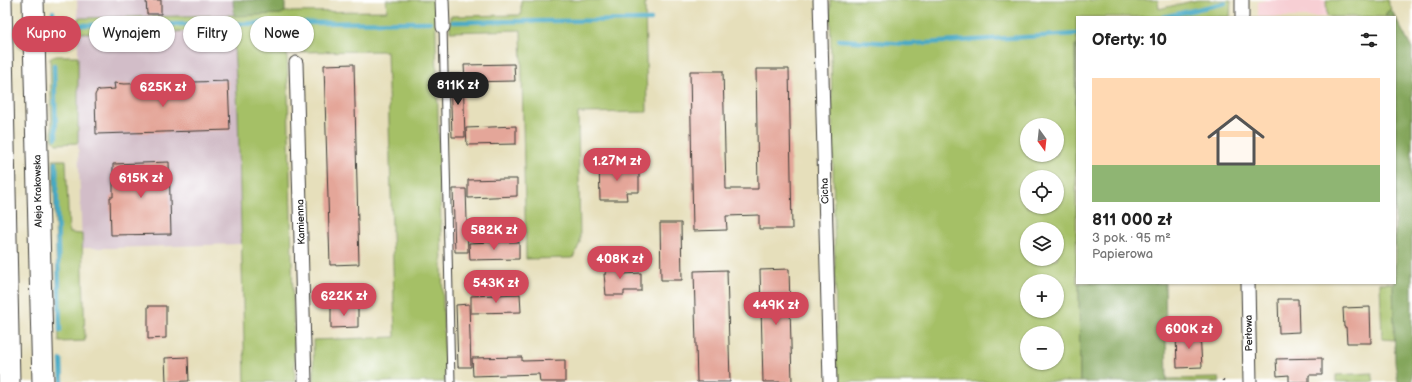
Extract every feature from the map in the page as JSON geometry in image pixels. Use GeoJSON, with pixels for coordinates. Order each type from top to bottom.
{"type":"FeatureCollection","features":[{"type":"Feature","properties":{"kind":"main road"},"geometry":{"type":"LineString","coordinates":[[2,0],[9,382]]}},
{"type":"Feature","properties":{"kind":"main road","name":"Aleja Krakowska"},"geometry":{"type":"LineString","coordinates":[[33,0],[43,382]]}},
{"type":"Feature","properties":{"kind":"street"},"geometry":{"type":"LineString","coordinates":[[442,0],[443,27]]}},
{"type":"Feature","properties":{"kind":"street","name":"Cicha"},"geometry":{"type":"LineString","coordinates":[[820,0],[830,382]]}},
{"type":"Feature","properties":{"kind":"street"},"geometry":{"type":"LineString","coordinates":[[1242,0],[1242,16]]}},
{"type":"Feature","properties":{"kind":"street","name":"Kamienna"},"geometry":{"type":"LineString","coordinates":[[296,63],[305,382]]}},
{"type":"Feature","properties":{"kind":"street","name":"Perłowa"},"geometry":{"type":"LineString","coordinates":[[1248,284],[1250,382]]}},
{"type":"Feature","properties":{"kind":"lane"},"geometry":{"type":"LineString","coordinates":[[443,27],[451,382]]}},
{"type":"Feature","properties":{"kind":"shaded area"},"geometry":{"type":"Polygon","coordinates":[[[77,0],[233,0],[234,16],[89,16],[89,18],[81,18],[81,16],[78,16],[77,0]]]}},
{"type":"Feature","properties":{"kind":"shaded area"},"geometry":{"type":"Polygon","coordinates":[[[1266,0],[1326,0],[1327,16],[1258,16],[1258,2],[1266,0]]]}},
{"type":"Feature","properties":{"kind":"shaded area"},"geometry":{"type":"Polygon","coordinates":[[[175,31],[183,31],[183,52],[235,52],[241,244],[82,248],[78,143],[78,52],[81,52],[81,33],[89,33],[89,52],[175,52],[175,31]]]}},
{"type":"Feature","properties":{"kind":"green space"},"geometry":{"type":"Polygon","coordinates":[[[233,0],[285,0],[285,12],[281,14],[234,16],[233,0]]]}},
{"type":"Feature","properties":{"kind":"green space"},"geometry":{"type":"Polygon","coordinates":[[[386,0],[435,0],[445,382],[314,382],[313,340],[395,337],[387,51],[314,52],[314,16],[250,16],[250,52],[287,52],[295,382],[245,382],[238,111],[234,52],[242,52],[242,16],[183,16],[183,32],[175,32],[175,16],[280,14],[285,12],[387,11],[386,0]]]}},
{"type":"Feature","properties":{"kind":"green space"},"geometry":{"type":"Polygon","coordinates":[[[521,0],[645,0],[647,112],[578,113],[580,243],[573,258],[526,259],[521,30],[450,32],[450,16],[521,15],[521,0]]]}},
{"type":"Feature","properties":{"kind":"green space"},"geometry":{"type":"Polygon","coordinates":[[[830,0],[1158,0],[1159,9],[1197,0],[1231,0],[1230,16],[1076,16],[1076,284],[1079,284],[1080,382],[837,382],[830,0]]]}},
{"type":"Feature","properties":{"kind":"green space"},"geometry":{"type":"Polygon","coordinates":[[[1326,0],[1387,0],[1391,9],[1386,13],[1386,16],[1327,16],[1326,0]]]}},
{"type":"Feature","properties":{"kind":"green space"},"geometry":{"type":"Polygon","coordinates":[[[1391,9],[1395,16],[1386,16],[1386,13],[1391,9]]]}},
{"type":"Feature","properties":{"kind":"green space"},"geometry":{"type":"Polygon","coordinates":[[[81,18],[89,18],[89,33],[81,33],[81,18]]]}},
{"type":"Feature","properties":{"kind":"green space"},"geometry":{"type":"Polygon","coordinates":[[[1396,19],[1412,49],[1412,382],[1398,382],[1395,362],[1393,284],[1396,284],[1396,19]]]}},
{"type":"Feature","properties":{"kind":"green space"},"geometry":{"type":"Polygon","coordinates":[[[1076,44],[1076,108],[1075,45],[1076,44]]]}},
{"type":"Feature","properties":{"kind":"green space"},"geometry":{"type":"Polygon","coordinates":[[[57,56],[78,56],[78,143],[56,144],[52,139],[50,58],[57,56]]]}},
{"type":"Feature","properties":{"kind":"green space"},"geometry":{"type":"Polygon","coordinates":[[[53,160],[66,160],[69,233],[82,234],[85,341],[59,342],[53,160]]]}},
{"type":"Feature","properties":{"kind":"green space"},"geometry":{"type":"Polygon","coordinates":[[[1079,284],[1165,284],[1167,382],[1080,382],[1079,284]]]}},
{"type":"Feature","properties":{"kind":"green space"},"geometry":{"type":"Polygon","coordinates":[[[1380,284],[1393,284],[1395,340],[1382,339],[1380,284]]]}},
{"type":"Feature","properties":{"kind":"green space"},"geometry":{"type":"Polygon","coordinates":[[[1372,373],[1374,382],[1336,382],[1336,375],[1372,373]]]}},
{"type":"Feature","properties":{"kind":"green space"},"geometry":{"type":"Polygon","coordinates":[[[1219,378],[1220,382],[1167,382],[1166,379],[1219,378]]]}},
{"type":"Feature","properties":{"kind":"building"},"geometry":{"type":"Polygon","coordinates":[[[146,0],[161,0],[161,14],[147,14],[146,0]]]}},
{"type":"Feature","properties":{"kind":"building"},"geometry":{"type":"Polygon","coordinates":[[[354,64],[359,264],[330,265],[324,65],[354,64]]]}},
{"type":"Feature","properties":{"kind":"building"},"geometry":{"type":"Polygon","coordinates":[[[514,64],[515,81],[465,82],[464,65],[514,64]]]}},
{"type":"Feature","properties":{"kind":"building"},"geometry":{"type":"Polygon","coordinates":[[[756,69],[789,69],[792,229],[759,229],[759,215],[726,216],[727,230],[693,231],[690,71],[723,71],[726,189],[758,189],[756,69]]]}},
{"type":"Feature","properties":{"kind":"building"},"geometry":{"type":"Polygon","coordinates":[[[450,74],[463,74],[465,137],[452,137],[450,74]]]}},
{"type":"Feature","properties":{"kind":"building"},"geometry":{"type":"Polygon","coordinates":[[[228,81],[230,130],[96,134],[95,95],[97,91],[100,90],[115,89],[114,83],[228,81]]]}},
{"type":"Feature","properties":{"kind":"building"},"geometry":{"type":"Polygon","coordinates":[[[516,126],[516,144],[467,145],[466,128],[516,126]]]}},
{"type":"Feature","properties":{"kind":"building"},"geometry":{"type":"Polygon","coordinates":[[[620,161],[620,171],[639,171],[639,192],[626,192],[627,200],[600,200],[599,162],[620,161]]]}},
{"type":"Feature","properties":{"kind":"building"},"geometry":{"type":"Polygon","coordinates":[[[169,162],[171,234],[111,235],[110,197],[113,197],[113,164],[169,162]]]}},
{"type":"Feature","properties":{"kind":"building"},"geometry":{"type":"Polygon","coordinates":[[[517,179],[517,196],[468,198],[468,180],[517,179]]]}},
{"type":"Feature","properties":{"kind":"building"},"geometry":{"type":"Polygon","coordinates":[[[453,189],[466,189],[468,252],[455,252],[453,189]]]}},
{"type":"Feature","properties":{"kind":"building"},"geometry":{"type":"Polygon","coordinates":[[[660,223],[681,223],[682,280],[661,280],[660,223]]]}},
{"type":"Feature","properties":{"kind":"building"},"geometry":{"type":"Polygon","coordinates":[[[519,242],[519,259],[470,260],[469,243],[519,242]]]}},
{"type":"Feature","properties":{"kind":"building"},"geometry":{"type":"Polygon","coordinates":[[[623,262],[624,274],[641,273],[641,291],[624,291],[624,295],[606,295],[604,274],[606,274],[605,263],[623,262]]]}},
{"type":"Feature","properties":{"kind":"building"},"geometry":{"type":"Polygon","coordinates":[[[789,269],[792,382],[763,382],[760,270],[789,269]]]}},
{"type":"Feature","properties":{"kind":"building"},"geometry":{"type":"Polygon","coordinates":[[[727,270],[730,382],[697,382],[694,271],[727,270]]]}},
{"type":"Feature","properties":{"kind":"building"},"geometry":{"type":"Polygon","coordinates":[[[520,294],[521,312],[471,313],[471,296],[520,294]]]}},
{"type":"Feature","properties":{"kind":"building"},"geometry":{"type":"Polygon","coordinates":[[[1278,299],[1298,299],[1299,332],[1279,333],[1278,299]]]}},
{"type":"Feature","properties":{"kind":"building"},"geometry":{"type":"Polygon","coordinates":[[[469,304],[471,367],[458,367],[456,305],[469,304]]]}},
{"type":"Feature","properties":{"kind":"building"},"geometry":{"type":"Polygon","coordinates":[[[148,306],[166,306],[166,338],[148,339],[148,306]]]}},
{"type":"Feature","properties":{"kind":"building"},"geometry":{"type":"Polygon","coordinates":[[[331,306],[358,306],[358,327],[331,328],[331,306]]]}},
{"type":"Feature","properties":{"kind":"building"},"geometry":{"type":"Polygon","coordinates":[[[1370,307],[1371,343],[1347,343],[1343,308],[1370,307]]]}},
{"type":"Feature","properties":{"kind":"building"},"geometry":{"type":"Polygon","coordinates":[[[1200,332],[1202,367],[1177,368],[1176,333],[1200,332]]]}},
{"type":"Feature","properties":{"kind":"building"},"geometry":{"type":"Polygon","coordinates":[[[188,357],[189,381],[166,382],[165,358],[188,357]]]}},
{"type":"Feature","properties":{"kind":"building"},"geometry":{"type":"Polygon","coordinates":[[[522,357],[522,361],[565,360],[565,382],[540,382],[539,374],[473,376],[472,358],[522,357]]]}},
{"type":"Feature","properties":{"kind":"building"},"geometry":{"type":"Polygon","coordinates":[[[1322,358],[1322,375],[1309,375],[1309,382],[1289,382],[1289,375],[1277,376],[1276,359],[1322,358]]]}},
{"type":"Feature","properties":{"kind":"waterway"},"geometry":{"type":"LineString","coordinates":[[1167,16],[1225,3]]}},
{"type":"Feature","properties":{"kind":"waterway"},"geometry":{"type":"LineString","coordinates":[[53,12],[53,16]]}},
{"type":"Feature","properties":{"kind":"waterway"},"geometry":{"type":"LineString","coordinates":[[453,22],[651,20]]}},
{"type":"Feature","properties":{"kind":"waterway"},"geometry":{"type":"LineString","coordinates":[[81,25],[430,22]]}},
{"type":"Feature","properties":{"kind":"waterway"},"geometry":{"type":"LineString","coordinates":[[839,40],[908,44],[1076,34]]}},
{"type":"Feature","properties":{"kind":"waterway"},"geometry":{"type":"LineString","coordinates":[[54,65],[56,138]]}},
{"type":"Feature","properties":{"kind":"waterway"},"geometry":{"type":"LineString","coordinates":[[56,163],[60,331]]}},
{"type":"Feature","properties":{"kind":"waterway"},"geometry":{"type":"LineString","coordinates":[[61,360],[62,382]]}}]}
